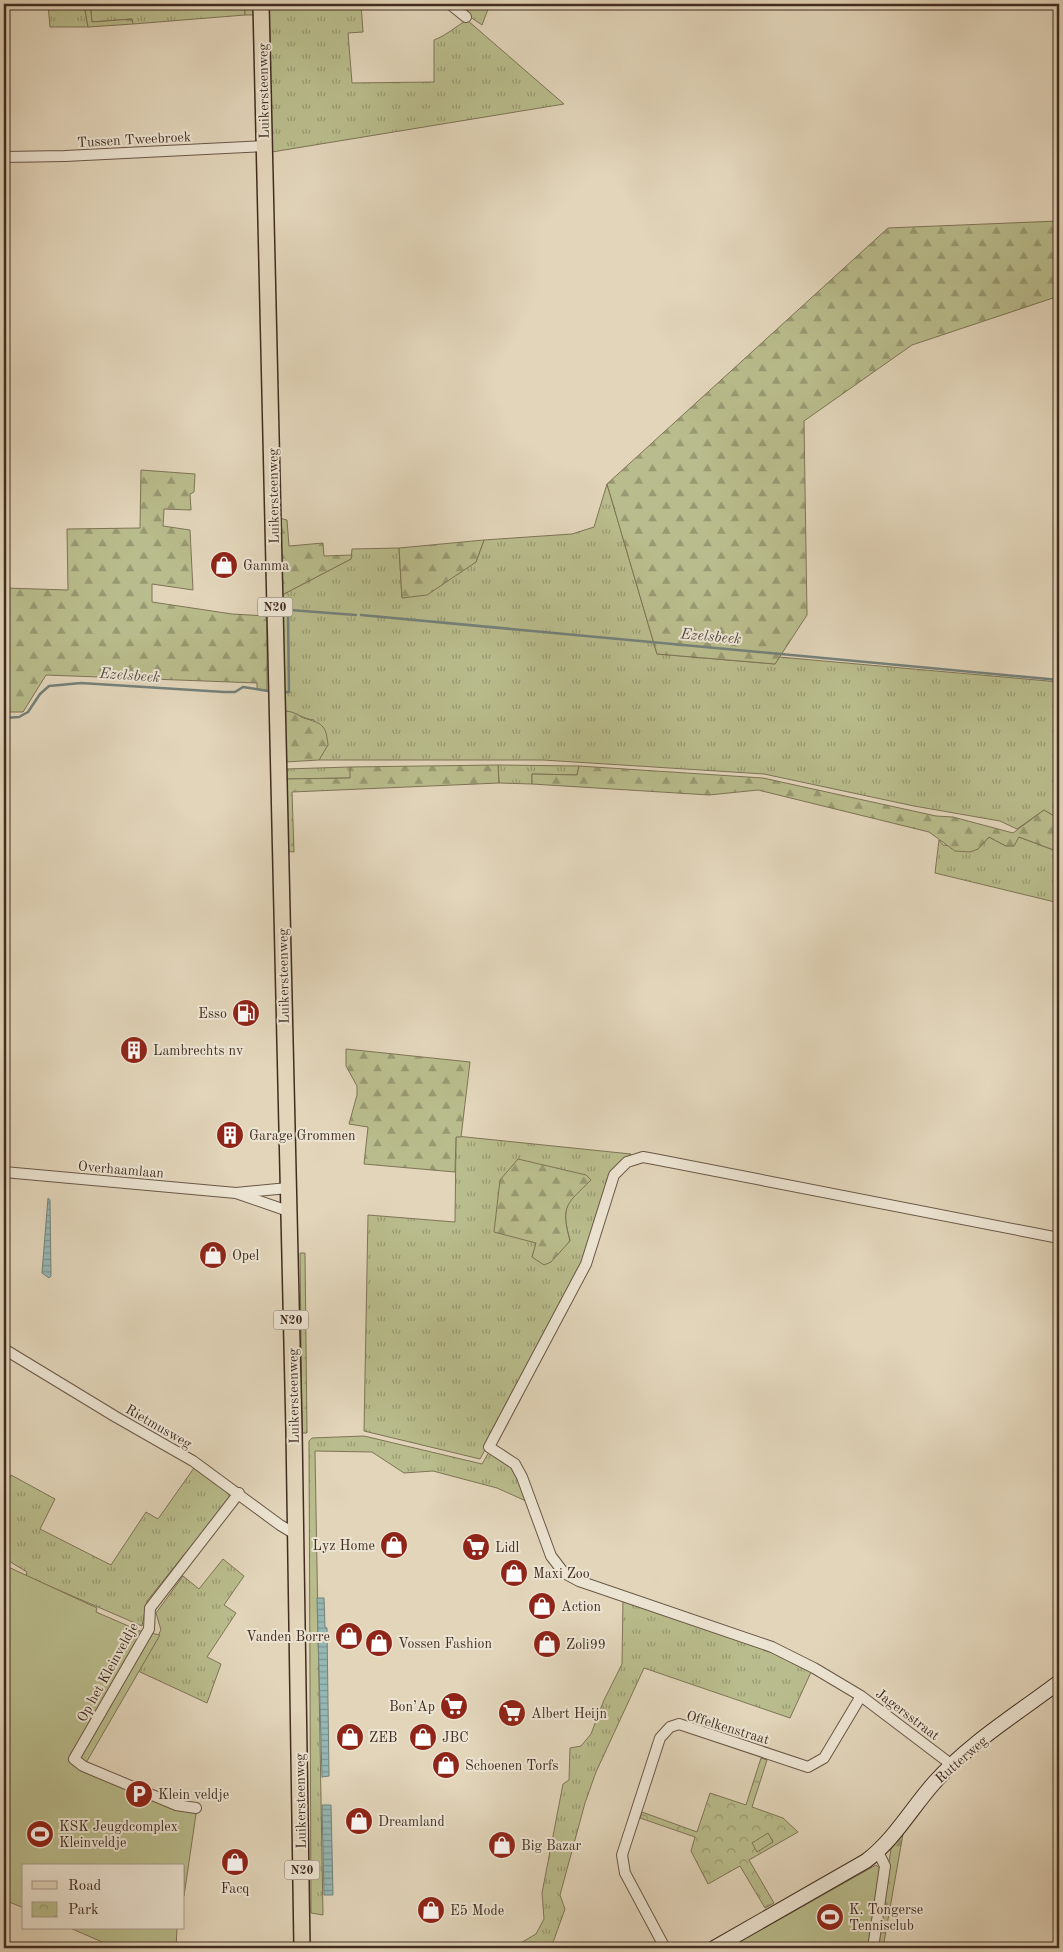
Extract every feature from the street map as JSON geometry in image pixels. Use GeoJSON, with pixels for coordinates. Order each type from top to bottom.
{"type":"FeatureCollection","features":[{"type":"Feature","properties":{"kind":"main road","name":"Luikersteenweg"},"geometry":{"type":"LineString","coordinates":[[261,4],[288,1188],[302,1948]]}},
{"type":"Feature","properties":{"kind":"street"},"geometry":{"type":"LineString","coordinates":[[450,4],[466,17]]}},
{"type":"Feature","properties":{"kind":"street","name":"Tussen Tweebroek"},"geometry":{"type":"LineString","coordinates":[[4,157],[74,156],[265,146]]}},
{"type":"Feature","properties":{"kind":"street","name":"Jagersstraat"},"geometry":{"type":"LineString","coordinates":[[952,1765],[861,1696],[772,1647],[579,1581],[564,1573],[551,1556],[522,1477],[515,1464],[489,1447],[586,1264],[614,1175],[627,1162],[643,1158],[654,1159],[1059,1238]]}},
{"type":"Feature","properties":{"kind":"street","name":"Overhaamlaan"},"geometry":{"type":"LineString","coordinates":[[4,1172],[236,1193],[288,1188]]}},
{"type":"Feature","properties":{"kind":"street","name":"Overhaamlaan"},"geometry":{"type":"LineString","coordinates":[[236,1193],[288,1210]]}},
{"type":"Feature","properties":{"kind":"street","name":"Rietmusweg"},"geometry":{"type":"LineString","coordinates":[[4,1348],[116,1417],[194,1461],[295,1534]]}},
{"type":"Feature","properties":{"kind":"street","name":"Op het Kleinveldje"},"geometry":{"type":"LineString","coordinates":[[196,1808],[176,1805],[83,1766],[74,1759],[149,1629],[150,1608],[239,1493]]}},
{"type":"Feature","properties":{"kind":"street","name":"Rutterweg"},"geometry":{"type":"LineString","coordinates":[[714,1948],[866,1862],[878,1852],[934,1783],[952,1765],[1059,1682]]}},
{"type":"Feature","properties":{"kind":"street","name":"Offelkenstraat"},"geometry":{"type":"LineString","coordinates":[[665,1948],[625,1872],[622,1855],[660,1738],[670,1727],[679,1724],[808,1767],[824,1758],[861,1696]]}},
{"type":"Feature","properties":{"kind":"street"},"geometry":{"type":"LineString","coordinates":[[873,1948],[885,1866],[878,1852]]}},
{"type":"Feature","properties":{"kind":"green space"},"geometry":{"type":"Polygon","coordinates":[[[48,4],[84,4],[88,27],[50,27],[48,4]]]}},
{"type":"Feature","properties":{"kind":"green space"},"geometry":{"type":"Polygon","coordinates":[[[84,4],[90,4],[92,22],[132,19],[133,24],[88,27],[84,4]]]}},
{"type":"Feature","properties":{"kind":"green space"},"geometry":{"type":"Polygon","coordinates":[[[90,4],[245,4],[245,15],[133,24],[132,19],[92,22],[90,4]]]}},
{"type":"Feature","properties":{"kind":"green space"},"geometry":{"type":"Polygon","coordinates":[[[245,4],[254,4],[254,15],[245,15],[245,4]]]}},
{"type":"Feature","properties":{"kind":"green space"},"geometry":{"type":"Polygon","coordinates":[[[269,4],[361,4],[363,32],[348,33],[352,83],[434,82],[434,40],[467,20],[564,104],[272,152],[269,4]]]}},
{"type":"Feature","properties":{"kind":"green space"},"geometry":{"type":"Polygon","coordinates":[[[470,4],[490,4],[482,25],[466,14],[470,4]]]}},
{"type":"Feature","properties":{"kind":"green space"},"geometry":{"type":"Polygon","coordinates":[[[1059,221],[1059,296],[912,345],[804,421],[807,615],[775,664],[657,654],[607,484],[888,228],[1059,221]]]}},
{"type":"Feature","properties":{"kind":"green space"},"geometry":{"type":"Polygon","coordinates":[[[141,470],[195,474],[194,492],[190,494],[191,510],[164,509],[163,526],[190,530],[193,590],[152,584],[152,602],[232,614],[267,616],[267,690],[257,689],[257,683],[46,675],[23,712],[4,712],[5,588],[68,590],[67,529],[140,528],[141,470]]]}},
{"type":"Feature","properties":{"kind":"green space"},"geometry":{"type":"Polygon","coordinates":[[[607,484],[657,654],[775,664],[779,657],[1059,682],[1059,819],[1044,810],[1017,829],[1000,821],[914,806],[764,774],[543,760],[319,760],[325,748],[314,720],[285,711],[282,595],[351,559],[352,549],[399,548],[402,598],[476,562],[484,540],[572,534],[594,527],[607,484]]]}},
{"type":"Feature","properties":{"kind":"green space"},"geometry":{"type":"Polygon","coordinates":[[[279,518],[287,520],[289,546],[323,543],[324,556],[352,555],[351,559],[282,595],[279,518]]]}},
{"type":"Feature","properties":{"kind":"green space"},"geometry":{"type":"Polygon","coordinates":[[[484,540],[476,562],[427,595],[402,598],[399,548],[484,540]]]}},
{"type":"Feature","properties":{"kind":"green space"},"geometry":{"type":"Polygon","coordinates":[[[285,711],[293,712],[323,727],[328,745],[319,760],[285,762],[285,711]]]}},
{"type":"Feature","properties":{"kind":"green space"},"geometry":{"type":"Polygon","coordinates":[[[498,765],[579,766],[577,775],[532,774],[532,784],[499,783],[498,765]]]}},
{"type":"Feature","properties":{"kind":"green space"},"geometry":{"type":"Polygon","coordinates":[[[498,765],[499,783],[292,792],[294,852],[286,851],[285,779],[350,778],[350,767],[498,765]]]}},
{"type":"Feature","properties":{"kind":"green space"},"geometry":{"type":"Polygon","coordinates":[[[579,766],[763,778],[936,816],[953,817],[1013,833],[1044,810],[1059,819],[1059,852],[1019,837],[1014,846],[1006,846],[989,837],[978,849],[970,852],[955,851],[929,832],[758,790],[709,795],[532,784],[532,774],[577,775],[579,766]]]}},
{"type":"Feature","properties":{"kind":"green space"},"geometry":{"type":"Polygon","coordinates":[[[350,767],[351,778],[285,779],[285,769],[350,767]]]}},
{"type":"Feature","properties":{"kind":"green space"},"geometry":{"type":"Polygon","coordinates":[[[989,837],[1006,846],[1019,837],[1059,852],[1059,903],[935,873],[939,840],[943,845],[978,849],[989,837]]]}},
{"type":"Feature","properties":{"kind":"green space"},"geometry":{"type":"Polygon","coordinates":[[[346,1049],[470,1062],[461,1137],[456,1137],[455,1172],[364,1164],[368,1127],[349,1124],[357,1095],[357,1086],[346,1066],[346,1049]]]}},
{"type":"Feature","properties":{"kind":"green space"},"geometry":{"type":"Polygon","coordinates":[[[456,1136],[631,1154],[620,1164],[584,1264],[480,1459],[364,1431],[368,1215],[455,1222],[456,1136]],[[586,1175],[537,1243],[532,1257],[570,1240],[566,1212],[570,1199],[586,1175]]]}},
{"type":"Feature","properties":{"kind":"green space"},"geometry":{"type":"Polygon","coordinates":[[[518,1159],[586,1175],[591,1180],[571,1200],[568,1206],[566,1220],[570,1241],[551,1262],[544,1265],[532,1257],[536,1243],[494,1232],[500,1180],[518,1159]]]}},
{"type":"Feature","properties":{"kind":"green space"},"geometry":{"type":"Polygon","coordinates":[[[300,1253],[305,1253],[307,1433],[302,1433],[300,1253]]]}},
{"type":"Feature","properties":{"kind":"green space"},"geometry":{"type":"Polygon","coordinates":[[[364,1436],[482,1464],[489,1452],[513,1465],[526,1501],[497,1488],[433,1471],[404,1473],[372,1452],[315,1451],[323,1915],[311,1913],[309,1441],[312,1438],[364,1436]]]}},
{"type":"Feature","properties":{"kind":"green space"},"geometry":{"type":"Polygon","coordinates":[[[194,1468],[232,1495],[147,1601],[142,1626],[26,1576],[27,1572],[4,1558],[4,1491],[11,1475],[55,1499],[40,1529],[111,1565],[146,1512],[158,1519],[194,1468]]]}},
{"type":"Feature","properties":{"kind":"green space"},"geometry":{"type":"Polygon","coordinates":[[[223,1559],[244,1576],[224,1605],[236,1613],[207,1657],[221,1664],[207,1703],[138,1671],[161,1630],[156,1613],[183,1576],[199,1589],[223,1559]]]}},
{"type":"Feature","properties":{"kind":"green space"},"geometry":{"type":"Polygon","coordinates":[[[4,1565],[97,1608],[96,1612],[140,1631],[160,1635],[83,1768],[196,1814],[185,1889],[185,1864],[22,1864],[22,1907],[4,1900],[4,1565]]]}},
{"type":"Feature","properties":{"kind":"green space"},"geometry":{"type":"Polygon","coordinates":[[[623,1598],[775,1650],[812,1670],[790,1718],[644,1668],[596,1772],[585,1803],[560,1895],[565,1909],[551,1948],[512,1948],[536,1934],[544,1919],[542,1893],[563,1784],[569,1780],[570,1748],[581,1746],[591,1734],[604,1700],[622,1664],[623,1598]]]}},
{"type":"Feature","properties":{"kind":"green space"},"geometry":{"type":"Polygon","coordinates":[[[761,1758],[767,1760],[752,1807],[783,1818],[798,1832],[749,1860],[774,1903],[765,1908],[740,1866],[708,1884],[691,1851],[695,1837],[640,1818],[642,1812],[697,1832],[710,1793],[746,1805],[761,1758]]]}},
{"type":"Feature","properties":{"kind":"green space"},"geometry":{"type":"Polygon","coordinates":[[[768,1833],[773,1842],[757,1852],[752,1843],[768,1833]]]}},
{"type":"Feature","properties":{"kind":"green space"},"geometry":{"type":"Polygon","coordinates":[[[903,1834],[883,1948],[875,1948],[891,1849],[903,1834]]]}},
{"type":"Feature","properties":{"kind":"green space","name":"K. Tongerse Tennisclub"},"geometry":{"type":"Polygon","coordinates":[[[876,1865],[880,1869],[870,1948],[729,1948],[876,1865]]]}},
{"type":"Feature","properties":{"kind":"green space"},"geometry":{"type":"Polygon","coordinates":[[[75,1930],[177,1930],[176,1948],[116,1948],[75,1930]]]}},
{"type":"Feature","properties":{"kind":"water"},"geometry":{"type":"Polygon","coordinates":[[[48,1198],[50,1200],[51,1276],[49,1278],[42,1273],[48,1198]]]}},
{"type":"Feature","properties":{"kind":"water"},"geometry":{"type":"Polygon","coordinates":[[[317,1598],[324,1598],[325,1627],[327,1628],[329,1776],[322,1777],[317,1598]]]}},
{"type":"Feature","properties":{"kind":"water"},"geometry":{"type":"Polygon","coordinates":[[[322,1805],[331,1805],[333,1895],[324,1895],[322,1805]]]}},
{"type":"Feature","properties":{"kind":"waterway","name":"Ezelsbeek"},"geometry":{"type":"LineString","coordinates":[[286,692],[289,692],[288,613],[290,610],[356,615]]}},
{"type":"Feature","properties":{"kind":"waterway","name":"Ezelsbeek"},"geometry":{"type":"LineString","coordinates":[[361,615],[1059,680]]}},
{"type":"Feature","properties":{"kind":"waterway","name":"Ezelsbeek"},"geometry":{"type":"LineString","coordinates":[[4,718],[19,717],[28,712],[40,694],[49,686],[81,683],[224,692],[235,692],[243,687],[268,691]]}},
{"type":"Feature","properties":{"kind":"place","name":"Gamma"},"geometry":{"type":"Point","coordinates":[224,565]}},
{"type":"Feature","properties":{"kind":"place","name":"Esso"},"geometry":{"type":"Point","coordinates":[246,1013]}},
{"type":"Feature","properties":{"kind":"place","name":"Lambrechts nv"},"geometry":{"type":"Point","coordinates":[134,1050]}},
{"type":"Feature","properties":{"kind":"place","name":"Garage Grommen"},"geometry":{"type":"Point","coordinates":[230,1135]}},
{"type":"Feature","properties":{"kind":"place","name":"Opel"},"geometry":{"type":"Point","coordinates":[213,1255]}},
{"type":"Feature","properties":{"kind":"place","name":"Lyz Home"},"geometry":{"type":"Point","coordinates":[394,1545]}},
{"type":"Feature","properties":{"kind":"place","name":"Lidl"},"geometry":{"type":"Point","coordinates":[476,1547]}},
{"type":"Feature","properties":{"kind":"place","name":"Maxi Zoo"},"geometry":{"type":"Point","coordinates":[514,1573]}},
{"type":"Feature","properties":{"kind":"place","name":"Action"},"geometry":{"type":"Point","coordinates":[542,1606]}},
{"type":"Feature","properties":{"kind":"place","name":"Vanden Borre"},"geometry":{"type":"Point","coordinates":[349,1636]}},
{"type":"Feature","properties":{"kind":"place","name":"Vossen Fashion"},"geometry":{"type":"Point","coordinates":[379,1643]}},
{"type":"Feature","properties":{"kind":"place","name":"Zoli99"},"geometry":{"type":"Point","coordinates":[547,1644]}},
{"type":"Feature","properties":{"kind":"place","name":"Bon’Ap"},"geometry":{"type":"Point","coordinates":[454,1706]}},
{"type":"Feature","properties":{"kind":"place","name":"Albert Heijn"},"geometry":{"type":"Point","coordinates":[512,1713]}},
{"type":"Feature","properties":{"kind":"place","name":"ZEB"},"geometry":{"type":"Point","coordinates":[350,1737]}},
{"type":"Feature","properties":{"kind":"place","name":"JBC"},"geometry":{"type":"Point","coordinates":[423,1737]}},
{"type":"Feature","properties":{"kind":"place","name":"Schoenen Torfs"},"geometry":{"type":"Point","coordinates":[446,1765]}},
{"type":"Feature","properties":{"kind":"place","name":"Klein veldje"},"geometry":{"type":"Point","coordinates":[139,1794]}},
{"type":"Feature","properties":{"kind":"place","name":"Dreamland"},"geometry":{"type":"Point","coordinates":[359,1821]}},
{"type":"Feature","properties":{"kind":"place","name":"KSK Jeugdcomplex Kleinveldje"},"geometry":{"type":"Point","coordinates":[40,1834]}},
{"type":"Feature","properties":{"kind":"place","name":"Big Bazar"},"geometry":{"type":"Point","coordinates":[502,1845]}},
{"type":"Feature","properties":{"kind":"place","name":"Facq"},"geometry":{"type":"Point","coordinates":[235,1862]}},
{"type":"Feature","properties":{"kind":"place","name":"E5 Mode"},"geometry":{"type":"Point","coordinates":[431,1910]}},
{"type":"Feature","properties":{"kind":"place","name":"K. Tongerse Tennisclub"},"geometry":{"type":"Point","coordinates":[830,1917]}}]}
